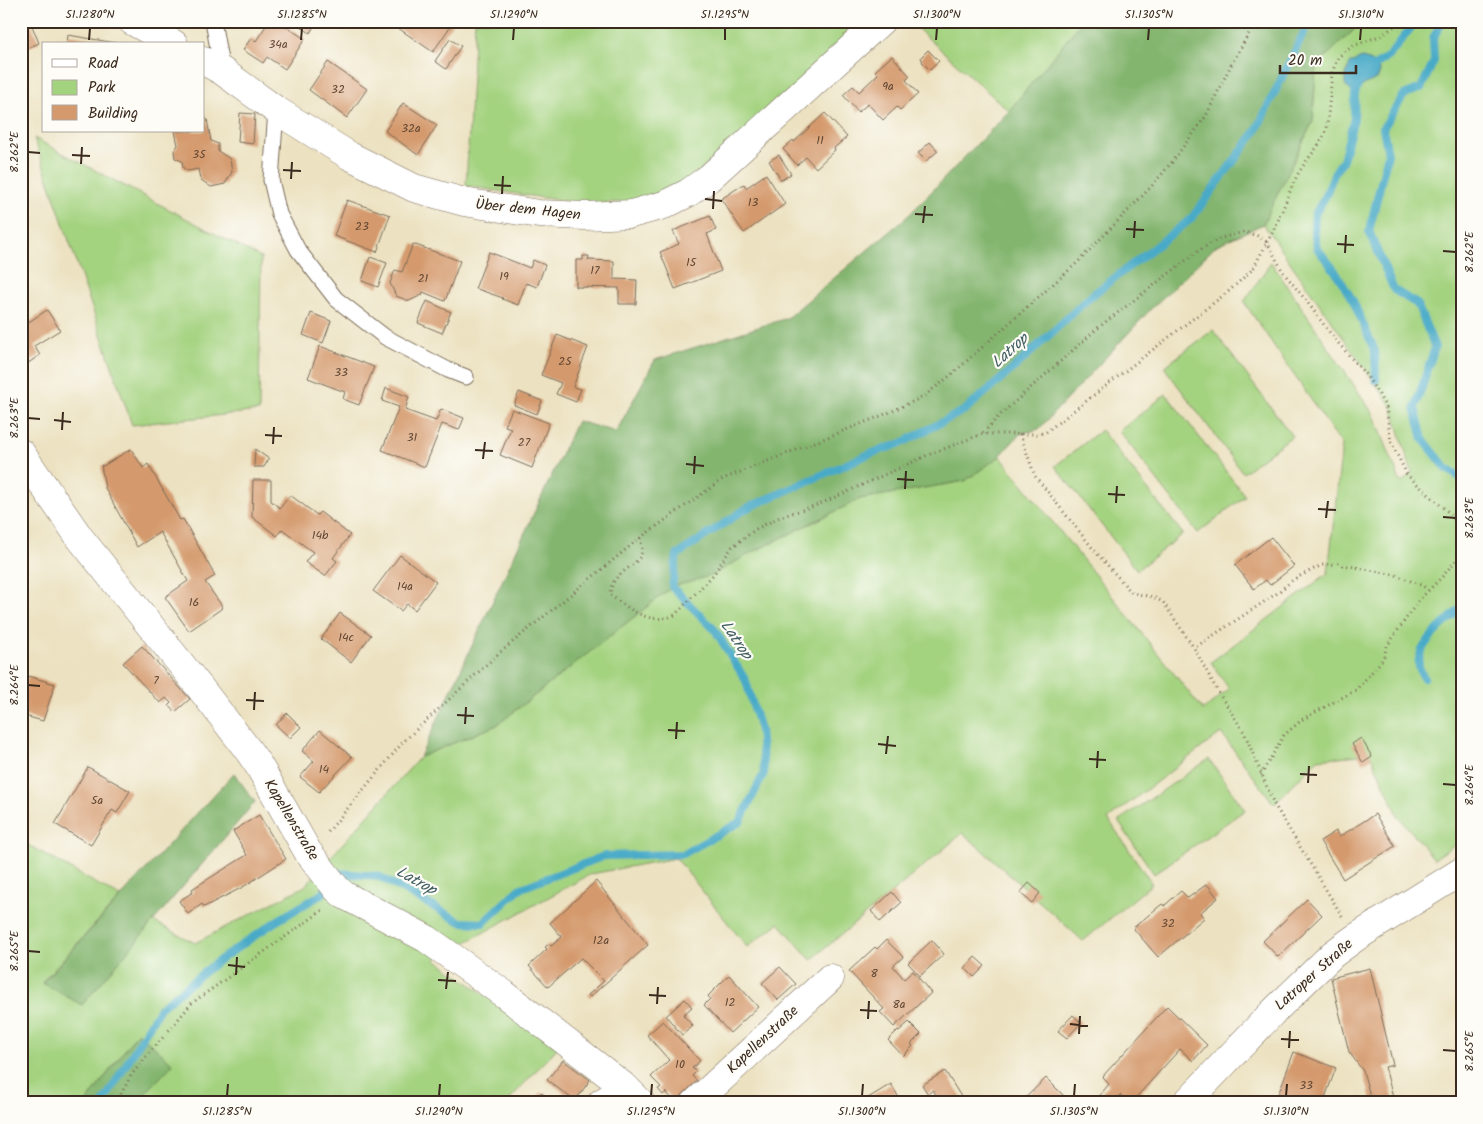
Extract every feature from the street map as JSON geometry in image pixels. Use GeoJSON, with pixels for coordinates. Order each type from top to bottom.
{"type":"FeatureCollection","features":[{"type":"Feature","properties":{"kind":"street"},"geometry":{"type":"LineString","coordinates":[[132,21],[170,42]]}},
{"type":"Feature","properties":{"kind":"street","name":"Über dem Hagen"},"geometry":{"type":"LineString","coordinates":[[213,66],[276,110],[350,156],[414,188],[464,202],[539,214],[585,216],[631,214],[664,205],[708,178],[882,21]]}},
{"type":"Feature","properties":{"kind":"street","name":"Kapellenstraße"},"geometry":{"type":"LineString","coordinates":[[21,453],[80,538],[201,688],[248,750],[312,858],[341,892],[427,939],[504,994],[634,1095]]}},
{"type":"Feature","properties":{"kind":"street","name":"Latroper Straße"},"geometry":{"type":"LineString","coordinates":[[1186,1103],[1333,954],[1355,938],[1462,871]]}},
{"type":"Feature","properties":{"kind":"street","name":"Kapellenstraße"},"geometry":{"type":"LineString","coordinates":[[695,1103],[830,978]]}},
{"type":"Feature","properties":{"kind":"street"},"geometry":{"type":"LineString","coordinates":[[601,1103],[634,1095]]}},
{"type":"Feature","properties":{"kind":"lane"},"geometry":{"type":"LineString","coordinates":[[213,21],[213,66]]}},
{"type":"Feature","properties":{"kind":"lane"},"geometry":{"type":"LineString","coordinates":[[276,110],[271,180],[279,214],[298,250],[336,299],[385,337],[448,370],[466,377]]}},
{"type":"Feature","properties":{"kind":"path"},"geometry":{"type":"LineString","coordinates":[[312,858],[330,829],[403,742],[498,654],[640,538],[723,479],[923,397],[1078,262],[1161,175],[1206,116],[1230,65],[1256,21]]}},
{"type":"Feature","properties":{"kind":"path"},"geometry":{"type":"LineString","coordinates":[[640,538],[642,549],[639,559],[618,575],[610,586],[610,595],[630,610],[645,616],[656,619],[668,618],[675,614],[713,575],[732,547],[756,528],[780,517],[820,504],[928,455],[982,434],[1038,434],[1046,432],[1229,291],[1253,269],[1279,220],[1298,174],[1325,135],[1328,127],[1332,73],[1338,57],[1353,46],[1382,35],[1402,21]]}},
{"type":"Feature","properties":{"kind":"path"},"geometry":{"type":"LineString","coordinates":[[982,434],[1000,415],[1099,327],[1201,249],[1221,238],[1244,232],[1256,235],[1267,242],[1283,272],[1366,375],[1386,408],[1391,442],[1407,475],[1448,512],[1459,526],[1462,547]]}},
{"type":"Feature","properties":{"kind":"path"},"geometry":{"type":"LineString","coordinates":[[1020,434],[1034,476],[1088,543],[1132,593],[1153,597],[1163,602],[1194,648],[1218,692],[1244,732],[1274,804],[1355,938]]}},
{"type":"Feature","properties":{"kind":"path"},"geometry":{"type":"LineString","coordinates":[[1261,775],[1284,735],[1303,719],[1356,690],[1383,659],[1387,646],[1419,600],[1462,553]]}},
{"type":"Feature","properties":{"kind":"path"},"geometry":{"type":"LineString","coordinates":[[1194,648],[1276,594],[1294,579],[1322,565],[1338,564],[1396,576],[1423,586],[1428,590]]}},
{"type":"Feature","properties":{"kind":"path"},"geometry":{"type":"LineString","coordinates":[[116,1103],[132,1074],[192,1003],[341,892]]}},
{"type":"Feature","properties":{"kind":"green space"},"geometry":{"type":"Polygon","coordinates":[[[475,21],[868,21],[694,176],[637,202],[577,203],[466,186],[475,21]]]}},
{"type":"Feature","properties":{"kind":"green space"},"geometry":{"type":"Polygon","coordinates":[[[909,21],[1082,21],[1009,111],[909,21]]]}},
{"type":"Feature","properties":{"kind":"green space"},"geometry":{"type":"Polygon","coordinates":[[[1082,21],[1363,21],[1316,66],[1313,121],[1263,224],[1217,245],[1150,310],[1039,429],[1020,434],[1000,456],[965,481],[860,499],[749,554],[713,575],[672,587],[497,725],[420,757],[577,421],[616,432],[655,360],[787,318],[910,214],[1009,111],[1082,21]]]}},
{"type":"Feature","properties":{"kind":"green space"},"geometry":{"type":"Polygon","coordinates":[[[1363,21],[1462,21],[1462,840],[1434,859],[1399,817],[1370,754],[1318,759],[1274,804],[1221,733],[1108,819],[1152,884],[1083,941],[963,833],[811,960],[779,923],[747,947],[676,858],[591,874],[435,959],[558,1047],[509,1100],[511,1103],[131,1103],[138,1032],[86,1103],[21,1103],[21,841],[120,897],[42,982],[82,1005],[153,921],[195,943],[305,886],[420,757],[497,725],[672,587],[749,554],[860,499],[965,481],[1000,456],[1203,710],[1229,689],[1211,662],[1328,573],[1342,445],[1244,302],[1271,262],[1374,415],[1401,483],[1412,473],[1392,407],[1263,224],[1313,121],[1316,66],[1363,21]]]}},
{"type":"Feature","properties":{"kind":"green space"},"geometry":{"type":"Polygon","coordinates":[[[34,138],[261,258],[259,411],[132,425],[34,138]]]}},
{"type":"Feature","properties":{"kind":"green space"},"geometry":{"type":"Polygon","coordinates":[[[1213,330],[1292,436],[1243,473],[1164,367],[1213,330]]]}},
{"type":"Feature","properties":{"kind":"green space"},"geometry":{"type":"Polygon","coordinates":[[[1166,394],[1245,496],[1198,533],[1119,431],[1166,394]]]}},
{"type":"Feature","properties":{"kind":"green space"},"geometry":{"type":"Polygon","coordinates":[[[1101,430],[1183,534],[1137,570],[1055,466],[1101,430]]]}},
{"type":"Feature","properties":{"kind":"green space"},"geometry":{"type":"Polygon","coordinates":[[[1209,759],[1245,810],[1154,874],[1118,821],[1209,759]]]}},
{"type":"Feature","properties":{"kind":"green space"},"geometry":{"type":"Polygon","coordinates":[[[234,773],[255,802],[82,1005],[42,983],[234,773]]]}},
{"type":"Feature","properties":{"kind":"green space"},"geometry":{"type":"Polygon","coordinates":[[[138,1032],[173,1064],[136,1103],[86,1103],[138,1032]]]}},
{"type":"Feature","properties":{"kind":"water"},"geometry":{"type":"Polygon","coordinates":[[[1362,58],[1373,62],[1380,72],[1377,79],[1365,84],[1355,93],[1347,87],[1345,80],[1350,63],[1362,58]]]}},
{"type":"Feature","properties":{"kind":"building"},"geometry":{"type":"Polygon","coordinates":[[[21,21],[30,21],[39,43],[21,51],[21,21]]]}},
{"type":"Feature","properties":{"kind":"building"},"geometry":{"type":"Polygon","coordinates":[[[269,21],[278,21],[305,39],[285,69],[267,57],[263,63],[243,50],[251,38],[256,41],[269,21]]]}},
{"type":"Feature","properties":{"kind":"building"},"geometry":{"type":"Polygon","coordinates":[[[298,21],[313,21],[316,23],[310,33],[297,24],[298,21]]]}},
{"type":"Feature","properties":{"kind":"building"},"geometry":{"type":"Polygon","coordinates":[[[402,21],[449,21],[452,24],[433,52],[398,28],[402,21]]]}},
{"type":"Feature","properties":{"kind":"building"},"geometry":{"type":"Polygon","coordinates":[[[68,35],[110,42],[67,42],[68,35]]]}},
{"type":"Feature","properties":{"kind":"building"},"geometry":{"type":"Polygon","coordinates":[[[450,39],[461,46],[446,69],[435,61],[450,39]]]}},
{"type":"Feature","properties":{"kind":"building"},"geometry":{"type":"Polygon","coordinates":[[[928,50],[939,61],[930,70],[923,63],[921,57],[928,50]]]}},
{"type":"Feature","properties":{"kind":"building"},"geometry":{"type":"Polygon","coordinates":[[[892,56],[910,76],[906,80],[918,94],[900,110],[897,107],[883,120],[868,104],[858,112],[843,95],[853,86],[859,92],[878,74],[875,71],[892,56]]]}},
{"type":"Feature","properties":{"kind":"building"},"geometry":{"type":"Polygon","coordinates":[[[328,62],[367,89],[347,118],[309,90],[328,62]]]}},
{"type":"Feature","properties":{"kind":"building"},"geometry":{"type":"Polygon","coordinates":[[[403,103],[437,125],[418,155],[385,131],[403,103]]]}},
{"type":"Feature","properties":{"kind":"building"},"geometry":{"type":"Polygon","coordinates":[[[240,113],[255,114],[253,144],[238,142],[240,113]]]}},
{"type":"Feature","properties":{"kind":"building"},"geometry":{"type":"Polygon","coordinates":[[[825,113],[847,137],[816,168],[806,157],[797,165],[783,149],[793,140],[794,142],[825,113]]]}},
{"type":"Feature","properties":{"kind":"building"},"geometry":{"type":"Polygon","coordinates":[[[205,118],[207,119],[211,141],[218,144],[218,151],[230,159],[232,172],[225,184],[211,187],[200,179],[198,169],[188,171],[183,168],[182,161],[175,158],[174,151],[178,145],[175,132],[205,132],[205,118]]]}},
{"type":"Feature","properties":{"kind":"building"},"geometry":{"type":"Polygon","coordinates":[[[930,142],[938,151],[926,161],[918,153],[930,142]]]}},
{"type":"Feature","properties":{"kind":"building"},"geometry":{"type":"Polygon","coordinates":[[[779,155],[791,174],[781,180],[769,161],[779,155]]]}},
{"type":"Feature","properties":{"kind":"building"},"geometry":{"type":"Polygon","coordinates":[[[766,174],[785,204],[744,233],[721,199],[744,184],[746,188],[766,174]]]}},
{"type":"Feature","properties":{"kind":"building"},"geometry":{"type":"Polygon","coordinates":[[[347,200],[390,215],[377,252],[334,236],[347,200]]]}},
{"type":"Feature","properties":{"kind":"building"},"geometry":{"type":"Polygon","coordinates":[[[710,216],[716,230],[707,234],[721,271],[675,289],[660,252],[679,244],[673,231],[710,216]]]}},
{"type":"Feature","properties":{"kind":"building"},"geometry":{"type":"Polygon","coordinates":[[[413,244],[460,261],[445,301],[423,292],[422,295],[409,301],[396,296],[390,283],[395,270],[402,272],[413,244]]]}},
{"type":"Feature","properties":{"kind":"building"},"geometry":{"type":"Polygon","coordinates":[[[489,252],[530,268],[533,260],[545,265],[537,287],[526,283],[518,305],[475,289],[489,252]]]}},
{"type":"Feature","properties":{"kind":"building"},"geometry":{"type":"Polygon","coordinates":[[[583,256],[589,256],[588,260],[614,261],[614,279],[637,280],[636,304],[619,304],[619,288],[576,287],[576,260],[583,260],[583,256]]]}},
{"type":"Feature","properties":{"kind":"building"},"geometry":{"type":"Polygon","coordinates":[[[370,257],[387,263],[378,287],[362,281],[370,257]]]}},
{"type":"Feature","properties":{"kind":"building"},"geometry":{"type":"Polygon","coordinates":[[[427,301],[451,312],[442,333],[418,323],[427,301]]]}},
{"type":"Feature","properties":{"kind":"building"},"geometry":{"type":"Polygon","coordinates":[[[47,310],[60,330],[34,346],[40,355],[21,368],[21,327],[47,310]]]}},
{"type":"Feature","properties":{"kind":"building"},"geometry":{"type":"Polygon","coordinates":[[[311,313],[331,321],[323,343],[303,335],[311,313]]]}},
{"type":"Feature","properties":{"kind":"building"},"geometry":{"type":"Polygon","coordinates":[[[557,335],[588,347],[573,387],[581,389],[576,402],[556,394],[561,383],[541,375],[557,335]]]}},
{"type":"Feature","properties":{"kind":"building"},"geometry":{"type":"Polygon","coordinates":[[[320,346],[374,367],[359,405],[343,399],[345,392],[308,378],[320,346]]]}},
{"type":"Feature","properties":{"kind":"building"},"geometry":{"type":"Polygon","coordinates":[[[386,388],[409,397],[405,410],[436,421],[441,409],[464,418],[459,430],[442,424],[425,467],[382,450],[399,407],[382,401],[386,388]]]}},
{"type":"Feature","properties":{"kind":"building"},"geometry":{"type":"Polygon","coordinates":[[[519,392],[542,401],[537,414],[514,405],[519,392]]]}},
{"type":"Feature","properties":{"kind":"building"},"geometry":{"type":"Polygon","coordinates":[[[512,409],[549,423],[532,468],[500,455],[511,428],[505,426],[512,409]]]}},
{"type":"Feature","properties":{"kind":"building"},"geometry":{"type":"Polygon","coordinates":[[[131,449],[143,468],[148,464],[180,520],[183,519],[215,576],[205,582],[222,606],[221,609],[189,631],[165,597],[188,581],[160,532],[137,547],[105,488],[101,465],[103,466],[131,449]]]}},
{"type":"Feature","properties":{"kind":"building"},"geometry":{"type":"Polygon","coordinates":[[[255,449],[269,459],[264,467],[254,467],[255,449]]]}},
{"type":"Feature","properties":{"kind":"building"},"geometry":{"type":"Polygon","coordinates":[[[253,480],[271,480],[271,501],[280,508],[290,495],[317,515],[320,512],[350,535],[333,558],[337,561],[325,576],[305,562],[313,552],[282,529],[277,536],[252,517],[253,480]]]}},
{"type":"Feature","properties":{"kind":"building"},"geometry":{"type":"Polygon","coordinates":[[[1271,537],[1294,566],[1270,585],[1266,580],[1254,589],[1235,565],[1271,537]]]}},
{"type":"Feature","properties":{"kind":"building"},"geometry":{"type":"Polygon","coordinates":[[[400,555],[436,582],[415,610],[407,604],[401,611],[373,591],[400,555]]]}},
{"type":"Feature","properties":{"kind":"building"},"geometry":{"type":"Polygon","coordinates":[[[340,613],[371,635],[351,662],[321,639],[340,613]]]}},
{"type":"Feature","properties":{"kind":"building"},"geometry":{"type":"Polygon","coordinates":[[[142,646],[190,699],[175,712],[169,705],[171,703],[166,698],[160,703],[123,663],[142,646]]]}},
{"type":"Feature","properties":{"kind":"building"},"geometry":{"type":"Polygon","coordinates":[[[28,676],[55,684],[43,721],[21,715],[21,698],[28,676]]]}},
{"type":"Feature","properties":{"kind":"building"},"geometry":{"type":"Polygon","coordinates":[[[287,713],[301,727],[290,738],[276,725],[287,713]]]}},
{"type":"Feature","properties":{"kind":"building"},"geometry":{"type":"Polygon","coordinates":[[[320,730],[352,757],[319,792],[300,777],[314,761],[302,751],[320,730]]]}},
{"type":"Feature","properties":{"kind":"building"},"geometry":{"type":"Polygon","coordinates":[[[1361,738],[1372,757],[1363,763],[1352,744],[1361,738]]]}},
{"type":"Feature","properties":{"kind":"building"},"geometry":{"type":"Polygon","coordinates":[[[88,767],[130,791],[117,813],[112,810],[91,845],[55,824],[88,767]]]}},
{"type":"Feature","properties":{"kind":"building"},"geometry":{"type":"Polygon","coordinates":[[[1375,814],[1395,846],[1343,879],[1320,841],[1336,831],[1339,837],[1375,814]]]}},
{"type":"Feature","properties":{"kind":"building"},"geometry":{"type":"Polygon","coordinates":[[[259,815],[286,859],[243,887],[204,907],[202,904],[188,914],[179,901],[193,892],[192,889],[247,855],[233,831],[259,815]]]}},
{"type":"Feature","properties":{"kind":"building"},"geometry":{"type":"Polygon","coordinates":[[[596,881],[648,945],[590,997],[588,995],[604,981],[581,958],[548,987],[529,966],[547,949],[545,947],[549,944],[551,946],[562,937],[550,923],[596,881]]]}},
{"type":"Feature","properties":{"kind":"building"},"geometry":{"type":"Polygon","coordinates":[[[1029,883],[1040,893],[1032,903],[1020,893],[1029,883]]]}},
{"type":"Feature","properties":{"kind":"building"},"geometry":{"type":"Polygon","coordinates":[[[1207,884],[1218,898],[1200,913],[1204,918],[1158,957],[1133,928],[1162,904],[1164,906],[1181,891],[1188,898],[1207,884]]]}},
{"type":"Feature","properties":{"kind":"building"},"geometry":{"type":"Polygon","coordinates":[[[892,892],[901,903],[880,922],[871,911],[892,892]]]}},
{"type":"Feature","properties":{"kind":"building"},"geometry":{"type":"Polygon","coordinates":[[[1307,899],[1322,915],[1278,957],[1263,941],[1307,899]]]}},
{"type":"Feature","properties":{"kind":"building"},"geometry":{"type":"Polygon","coordinates":[[[886,940],[903,957],[893,966],[904,979],[913,971],[931,993],[894,1027],[880,1012],[884,1009],[849,971],[875,947],[877,949],[886,940]]]}},
{"type":"Feature","properties":{"kind":"building"},"geometry":{"type":"Polygon","coordinates":[[[932,940],[944,954],[920,976],[908,963],[932,940]]]}},
{"type":"Feature","properties":{"kind":"building"},"geometry":{"type":"Polygon","coordinates":[[[975,957],[985,966],[974,977],[965,968],[975,957]]]}},
{"type":"Feature","properties":{"kind":"building"},"geometry":{"type":"Polygon","coordinates":[[[780,967],[796,984],[778,1000],[762,983],[780,967]]]}},
{"type":"Feature","properties":{"kind":"building"},"geometry":{"type":"Polygon","coordinates":[[[1370,968],[1393,1065],[1385,1067],[1394,1101],[1388,1103],[1372,1103],[1363,1071],[1349,1052],[1331,978],[1370,968]]]}},
{"type":"Feature","properties":{"kind":"building"},"geometry":{"type":"Polygon","coordinates":[[[729,975],[758,1007],[730,1033],[704,1005],[710,999],[708,996],[729,975]]]}},
{"type":"Feature","properties":{"kind":"building"},"geometry":{"type":"Polygon","coordinates":[[[685,999],[692,1007],[683,1015],[693,1026],[682,1035],[666,1016],[685,999]]]}},
{"type":"Feature","properties":{"kind":"building"},"geometry":{"type":"Polygon","coordinates":[[[1167,1006],[1207,1045],[1193,1061],[1180,1049],[1131,1103],[1120,1095],[1113,1103],[1110,1103],[1100,1095],[1109,1084],[1102,1077],[1167,1006]]]}},
{"type":"Feature","properties":{"kind":"building"},"geometry":{"type":"Polygon","coordinates":[[[1073,1015],[1081,1023],[1067,1038],[1058,1031],[1073,1015]]]}},
{"type":"Feature","properties":{"kind":"building"},"geometry":{"type":"Polygon","coordinates":[[[663,1021],[700,1061],[692,1068],[696,1072],[692,1076],[697,1081],[675,1102],[666,1092],[663,1095],[658,1089],[661,1087],[651,1077],[669,1060],[647,1035],[663,1021]]]}},
{"type":"Feature","properties":{"kind":"building"},"geometry":{"type":"Polygon","coordinates":[[[909,1022],[921,1034],[903,1056],[888,1040],[909,1022]]]}},
{"type":"Feature","properties":{"kind":"building"},"geometry":{"type":"Polygon","coordinates":[[[1294,1052],[1336,1068],[1323,1103],[1275,1103],[1294,1052]]]}},
{"type":"Feature","properties":{"kind":"building"},"geometry":{"type":"Polygon","coordinates":[[[563,1060],[590,1080],[575,1101],[547,1080],[563,1060]]]}},
{"type":"Feature","properties":{"kind":"building"},"geometry":{"type":"Polygon","coordinates":[[[945,1071],[965,1103],[941,1103],[933,1090],[928,1094],[922,1085],[945,1071]]]}},
{"type":"Feature","properties":{"kind":"building"},"geometry":{"type":"Polygon","coordinates":[[[1046,1078],[1071,1103],[1020,1103],[1046,1078]]]}},
{"type":"Feature","properties":{"kind":"building"},"geometry":{"type":"Polygon","coordinates":[[[891,1084],[902,1103],[860,1103],[891,1084]]]}},
{"type":"Feature","properties":{"kind":"building"},"geometry":{"type":"Polygon","coordinates":[[[541,1092],[554,1103],[531,1103],[541,1092]]]}},
{"type":"Feature","properties":{"kind":"waterway","name":"Latrop"},"geometry":{"type":"LineString","coordinates":[[103,1103],[160,1008],[214,964],[275,922],[322,894],[339,873],[378,876],[461,922],[483,923],[519,889],[604,856],[683,854],[740,822],[764,773],[760,730],[746,681],[715,630],[672,587],[677,555],[747,508],[867,455],[902,443],[965,410],[1015,367],[1091,296],[1191,219],[1256,131],[1306,28],[1312,21]]}},
{"type":"Feature","properties":{"kind":"waterway"},"geometry":{"type":"LineString","coordinates":[[1369,70],[1390,55],[1416,21]]}},
{"type":"Feature","properties":{"kind":"waterway"},"geometry":{"type":"LineString","coordinates":[[1443,21],[1433,38],[1434,61],[1421,88],[1404,95],[1383,128],[1388,154],[1369,231],[1394,290],[1417,304],[1435,347],[1415,408],[1423,439],[1447,469],[1462,479]]}},
{"type":"Feature","properties":{"kind":"waterway"},"geometry":{"type":"LineString","coordinates":[[1358,85],[1355,93],[1354,118],[1343,160],[1335,172],[1325,197],[1315,214],[1314,231],[1317,248],[1335,271],[1353,301],[1375,351],[1376,380]]}},
{"type":"Feature","properties":{"kind":"waterway"},"geometry":{"type":"LineString","coordinates":[[1424,678],[1419,664],[1423,648],[1432,636],[1462,607]]}}]}
